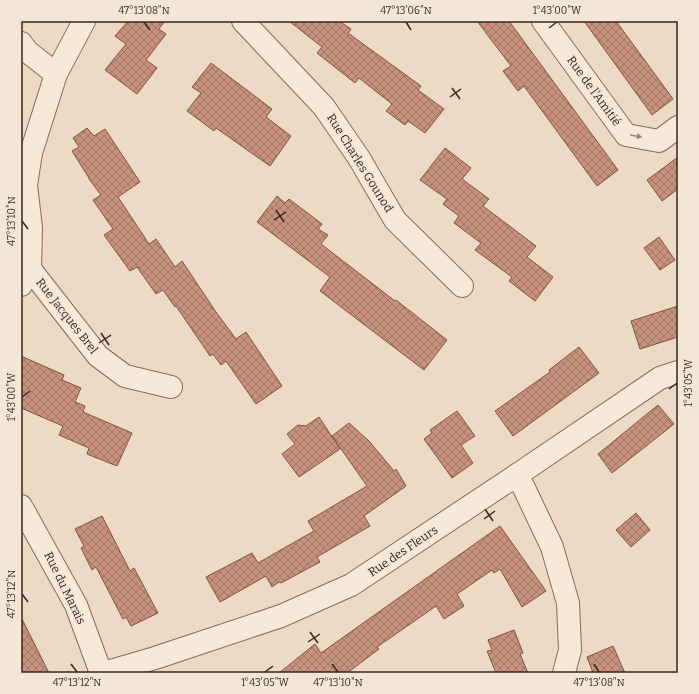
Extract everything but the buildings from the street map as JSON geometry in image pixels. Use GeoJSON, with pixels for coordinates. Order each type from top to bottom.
{"type":"FeatureCollection","features":[{"type":"Feature","properties":{"kind":"street"},"geometry":{"type":"LineString","coordinates":[[25,277],[31,228],[26,185],[31,153],[56,74],[84,21]]}},
{"type":"Feature","properties":{"kind":"street","name":"Rue Charles Gounod"},"geometry":{"type":"LineString","coordinates":[[243,21],[324,107],[359,158],[395,220],[462,286]]}},
{"type":"Feature","properties":{"kind":"street","name":"Rue de l'Amitié"},"geometry":{"type":"LineString","coordinates":[[543,21],[626,135],[659,141],[678,127]]}},
{"type":"Feature","properties":{"kind":"street"},"geometry":{"type":"LineString","coordinates":[[21,43],[28,52],[56,74]]}},
{"type":"Feature","properties":{"kind":"street","name":"Rue Jacques Brel"},"geometry":{"type":"LineString","coordinates":[[25,277],[98,356],[125,376],[171,387]]}},
{"type":"Feature","properties":{"kind":"street","name":"Rue des Fleurs"},"geometry":{"type":"LineString","coordinates":[[101,672],[114,670],[155,658],[281,616],[351,585],[660,378],[678,372]]}},
{"type":"Feature","properties":{"kind":"street"},"geometry":{"type":"LineString","coordinates":[[517,475],[552,546],[568,603],[570,650],[564,673]]}},
{"type":"Feature","properties":{"kind":"street","name":"Rue du Marais"},"geometry":{"type":"LineString","coordinates":[[21,506],[76,605],[101,672]]}}]}
